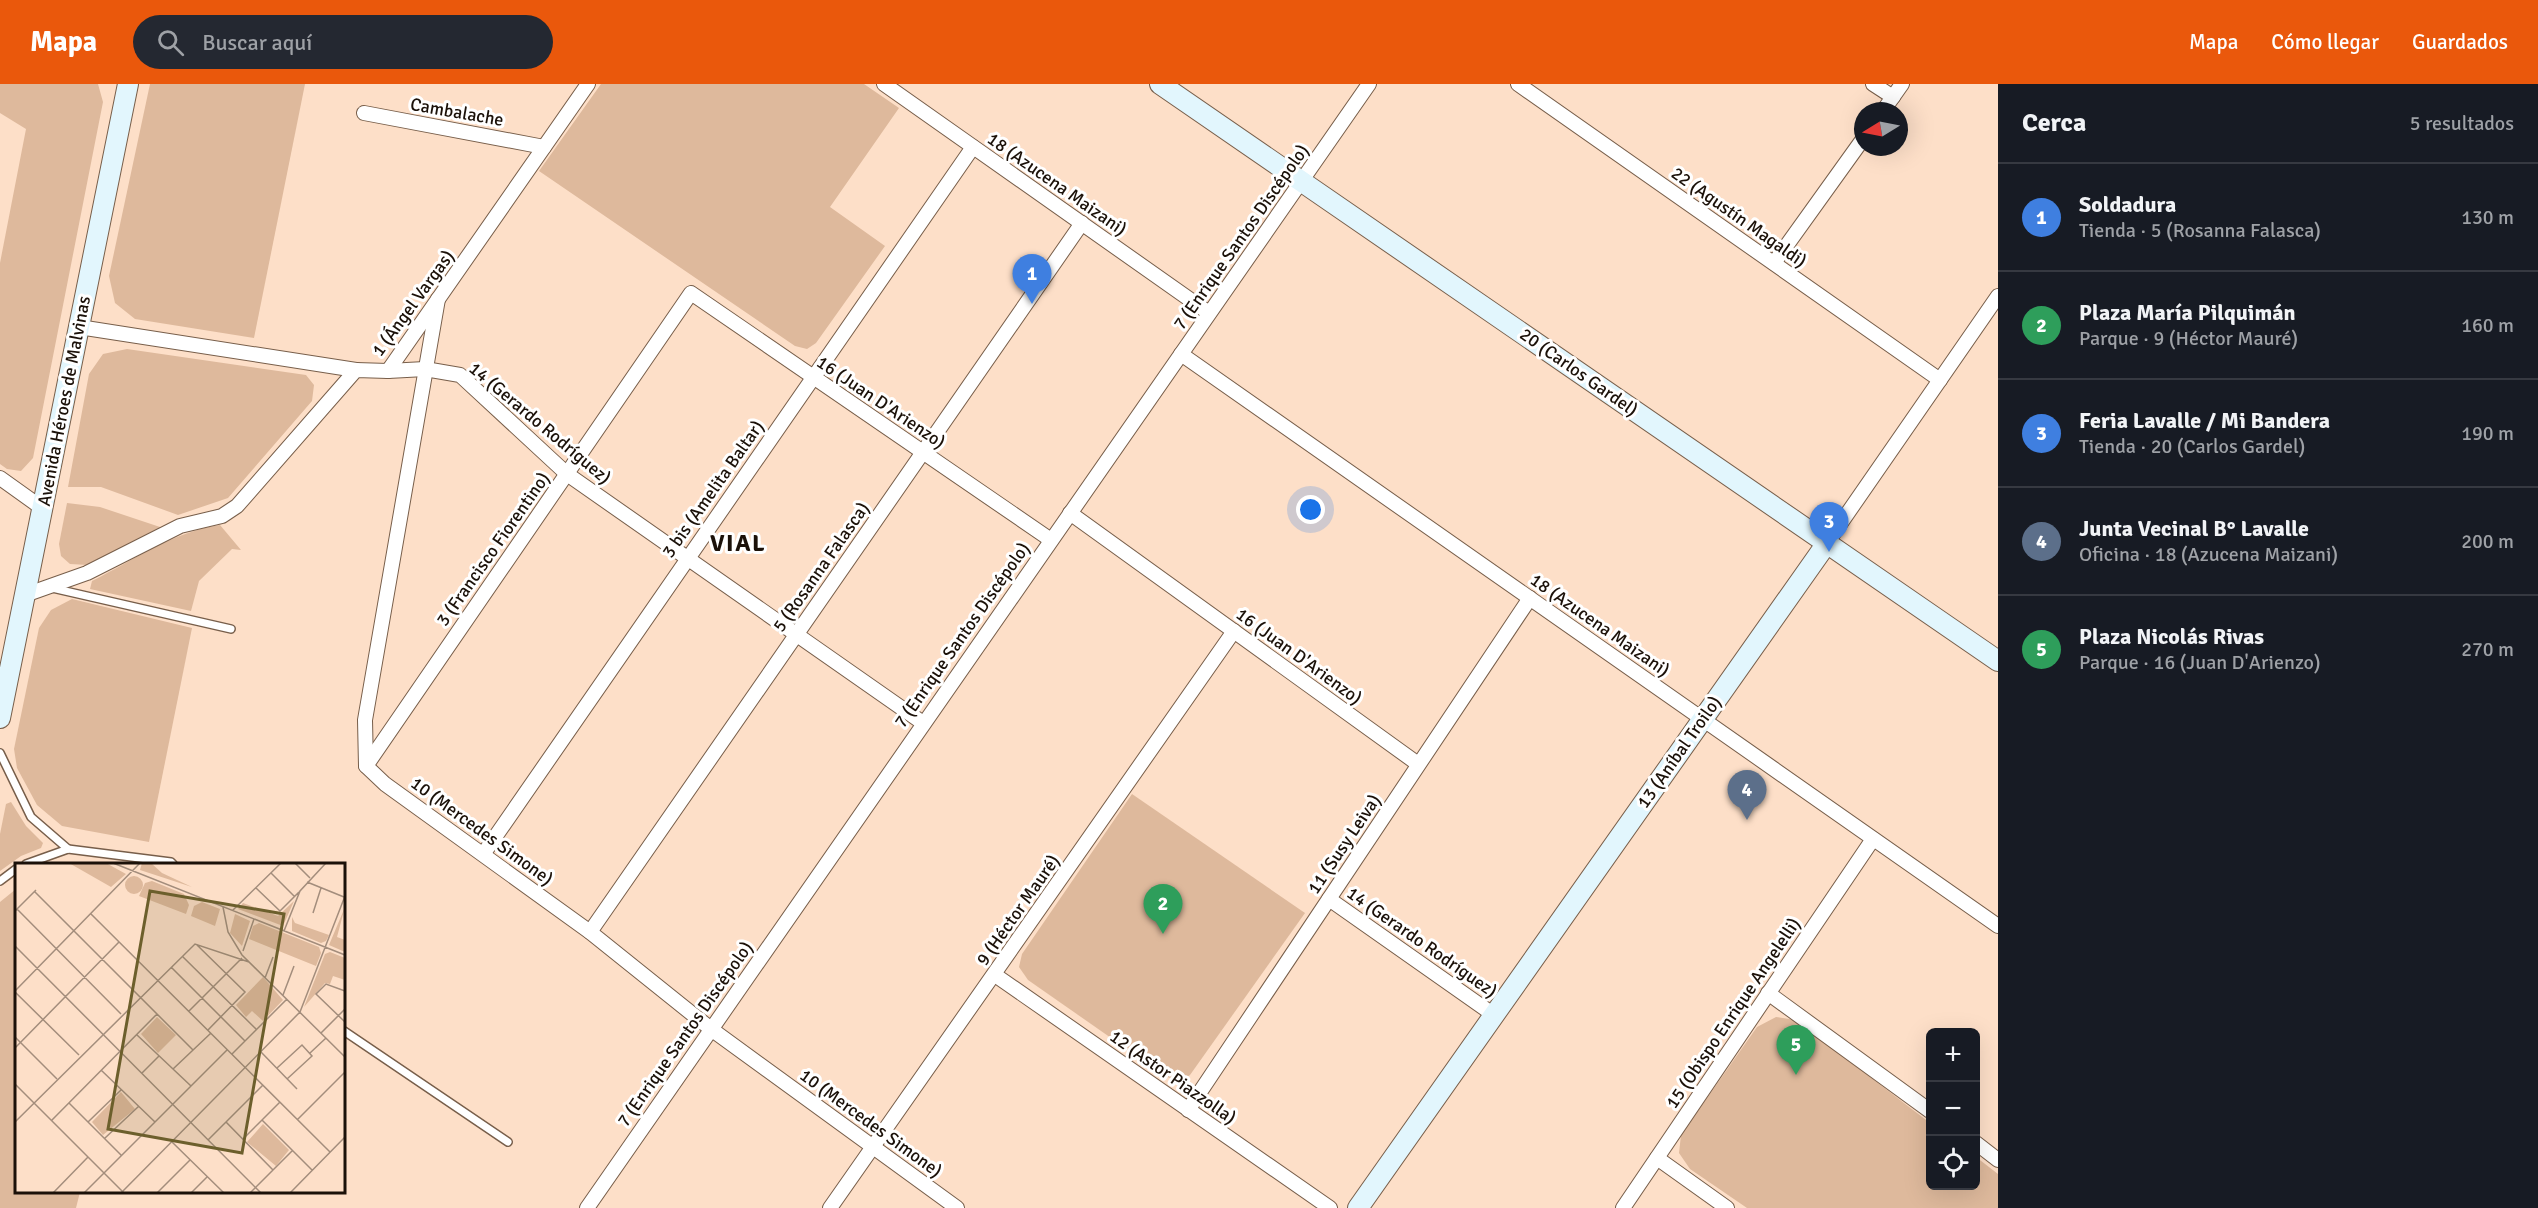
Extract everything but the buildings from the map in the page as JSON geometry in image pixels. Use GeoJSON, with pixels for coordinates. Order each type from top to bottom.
{"type":"FeatureCollection","features":[{"type":"Feature","properties":{"kind":"street","name":"Avenida Héroes de Malvinas"},"geometry":{"type":"LineString","coordinates":[[0,718],[128,84]]}},
{"type":"Feature","properties":{"kind":"street","name":"1 (Ángel Vargas)"},"geometry":{"type":"LineString","coordinates":[[25,595],[87,573],[180,526],[222,516],[237,506],[356,370],[388,371],[588,84]]}},
{"type":"Feature","properties":{"kind":"street","name":"18 (Azucena Maizani)"},"geometry":{"type":"LineString","coordinates":[[884,84],[1209,313]]}},
{"type":"Feature","properties":{"kind":"street","name":"20 (Carlos Gardel)"},"geometry":{"type":"LineString","coordinates":[[1160,84],[1998,661]]}},
{"type":"Feature","properties":{"kind":"street","name":"7 (Enrique Santos Discépolo)"},"geometry":{"type":"LineString","coordinates":[[587,1208],[1369,84]]}},
{"type":"Feature","properties":{"kind":"street","name":"22 (Agustín Magaldi)"},"geometry":{"type":"LineString","coordinates":[[1518,84],[1940,380]]}},
{"type":"Feature","properties":{"kind":"street"},"geometry":{"type":"LineString","coordinates":[[1873,84],[1893,98]]}},
{"type":"Feature","properties":{"kind":"street"},"geometry":{"type":"LineString","coordinates":[[1890,102],[1902,84]]}},
{"type":"Feature","properties":{"kind":"street","name":"Cambalache"},"geometry":{"type":"LineString","coordinates":[[364,113],[544,147]]}},
{"type":"Feature","properties":{"kind":"street","name":"3 bis (Amelita Baltar)"},"geometry":{"type":"LineString","coordinates":[[484,853],[973,147]]}},
{"type":"Feature","properties":{"kind":"street"},"geometry":{"type":"LineString","coordinates":[[1774,263],[1854,152]]}},
{"type":"Feature","properties":{"kind":"street","name":"5 (Rosanna Falasca)"},"geometry":{"type":"LineString","coordinates":[[590,932],[1082,223]]}},
{"type":"Feature","properties":{"kind":"street","name":"16 (Juan D'Arienzo)"},"geometry":{"type":"LineString","coordinates":[[691,293],[1051,540]]}},
{"type":"Feature","properties":{"kind":"street","name":"3 (Francisco Fiorentino)"},"geometry":{"type":"LineString","coordinates":[[366,766],[691,293]]}},
{"type":"Feature","properties":{"kind":"street","name":"13 (Aníbal Troilo)"},"geometry":{"type":"LineString","coordinates":[[1358,1208],[1827,543],[1998,296]]}},
{"type":"Feature","properties":{"kind":"street"},"geometry":{"type":"LineString","coordinates":[[366,766],[365,720],[438,300]]}},
{"type":"Feature","properties":{"kind":"street"},"geometry":{"type":"LineString","coordinates":[[79,327],[356,370]]}},
{"type":"Feature","properties":{"kind":"street","name":"18 (Azucena Maizani)"},"geometry":{"type":"LineString","coordinates":[[1181,354],[1998,926]]}},
{"type":"Feature","properties":{"kind":"street","name":"14 (Gerardo Rodríguez)"},"geometry":{"type":"LineString","coordinates":[[388,371],[425,369],[460,375],[567,474],[923,723]]}},
{"type":"Feature","properties":{"kind":"street"},"geometry":{"type":"LineString","coordinates":[[0,478],[42,508]]}},
{"type":"Feature","properties":{"kind":"street","name":"16 (Juan D'Arienzo)"},"geometry":{"type":"LineString","coordinates":[[1070,513],[1418,764]]}},
{"type":"Feature","properties":{"kind":"street","name":"11 (Susy Leiva)"},"geometry":{"type":"LineString","coordinates":[[1188,1110],[1530,598]]}},
{"type":"Feature","properties":{"kind":"street","name":"9 (Héctor Mauré)"},"geometry":{"type":"LineString","coordinates":[[830,1208],[1234,631]]}},
{"type":"Feature","properties":{"kind":"street","name":"10 (Mercedes Simone)"},"geometry":{"type":"LineString","coordinates":[[366,766],[386,784],[590,932],[711,1029],[957,1208]]}},
{"type":"Feature","properties":{"kind":"street","name":"15 (Obispo Enrique Angelelli)"},"geometry":{"type":"LineString","coordinates":[[1623,1208],[1873,838]]}},
{"type":"Feature","properties":{"kind":"street","name":"14 (Gerardo Rodríguez)"},"geometry":{"type":"LineString","coordinates":[[1329,899],[1494,1015]]}},
{"type":"Feature","properties":{"kind":"street","name":"12 (Astor Piazzolla)"},"geometry":{"type":"LineString","coordinates":[[995,975],[1330,1208]]}},
{"type":"Feature","properties":{"kind":"street"},"geometry":{"type":"LineString","coordinates":[[1768,993],[1926,1108]]}},
{"type":"Feature","properties":{"kind":"street"},"geometry":{"type":"LineString","coordinates":[[1980,1146],[1998,1160]]}},
{"type":"Feature","properties":{"kind":"street"},"geometry":{"type":"LineString","coordinates":[[1657,1158],[1727,1208]]}},
{"type":"Feature","properties":{"kind":"lane"},"geometry":{"type":"LineString","coordinates":[[48,587],[231,629]]}},
{"type":"Feature","properties":{"kind":"lane"},"geometry":{"type":"LineString","coordinates":[[0,753],[31,817],[68,849]]}},
{"type":"Feature","properties":{"kind":"lane"},"geometry":{"type":"LineString","coordinates":[[29,863],[68,849],[172,863]]}},
{"type":"Feature","properties":{"kind":"lane"},"geometry":{"type":"LineString","coordinates":[[0,881],[15,870]]}},
{"type":"Feature","properties":{"kind":"lane"},"geometry":{"type":"LineString","coordinates":[[345,1032],[508,1142]]}},
{"type":"Feature","properties":{"kind":"shaded area"},"geometry":{"type":"Polygon","coordinates":[[[0,84],[98,84],[103,102],[33,458],[21,471],[7,469],[0,464],[0,263],[26,129],[0,113],[0,84]]]}},
{"type":"Feature","properties":{"kind":"shaded area"},"geometry":{"type":"Polygon","coordinates":[[[150,84],[305,84],[254,338],[135,319],[115,303],[109,276],[150,84]]]}},
{"type":"Feature","properties":{"kind":"shaded area"},"geometry":{"type":"Polygon","coordinates":[[[601,84],[864,84],[899,108],[830,207],[885,246],[816,343],[807,349],[795,346],[539,171],[601,84]]]}},
{"type":"Feature","properties":{"kind":"shaded area"},"geometry":{"type":"Polygon","coordinates":[[[127,349],[306,375],[314,385],[312,401],[228,498],[178,515],[101,487],[68,487],[89,374],[103,354],[127,349]]]}},
{"type":"Feature","properties":{"kind":"shaded area"},"geometry":{"type":"Polygon","coordinates":[[[67,503],[100,507],[163,528],[88,565],[70,564],[61,556],[59,544],[67,503]]]}},
{"type":"Feature","properties":{"kind":"shaded area"},"geometry":{"type":"Polygon","coordinates":[[[220,525],[241,550],[232,549],[199,581],[191,611],[90,589],[92,581],[170,540],[203,528],[220,525]]]}},
{"type":"Feature","properties":{"kind":"shaded area"},"geometry":{"type":"Polygon","coordinates":[[[72,599],[192,628],[149,842],[62,826],[37,805],[17,768],[14,749],[39,628],[51,610],[72,599]]]}},
{"type":"Feature","properties":{"kind":"shaded area"},"geometry":{"type":"Polygon","coordinates":[[[1132,794],[1305,913],[1190,1075],[1181,1081],[1167,1077],[1028,980],[1019,967],[1022,954],[1132,794]]]}},
{"type":"Feature","properties":{"kind":"shaded area"},"geometry":{"type":"Polygon","coordinates":[[[11,802],[26,826],[43,843],[41,848],[21,856],[0,871],[0,834],[6,804],[11,802]]]}},
{"type":"Feature","properties":{"kind":"shaded area"},"geometry":{"type":"Polygon","coordinates":[[[15,890],[15,1193],[80,1193],[76,1208],[0,1208],[0,902],[15,890]]]}},
{"type":"Feature","properties":{"kind":"shaded area"},"geometry":{"type":"Polygon","coordinates":[[[1776,1017],[1796,1020],[1926,1120],[1926,1190],[1980,1190],[1980,1160],[1998,1174],[1998,1208],[1747,1208],[1690,1169],[1679,1153],[1681,1135],[1757,1027],[1776,1017]]]}},
{"type":"Feature","properties":{"kind":"place","name":"Soldadura"},"geometry":{"type":"Point","coordinates":[1032,304]}},
{"type":"Feature","properties":{"kind":"place","name":"Feria Lavalle / Mi Bandera"},"geometry":{"type":"Point","coordinates":[1829,552]}},
{"type":"Feature","properties":{"kind":"place","name":"Junta Vecinal B° Lavalle"},"geometry":{"type":"Point","coordinates":[1747,820]}},
{"type":"Feature","properties":{"kind":"place","name":"Plaza María Pilquimán"},"geometry":{"type":"Point","coordinates":[1163,934]}},
{"type":"Feature","properties":{"kind":"place","name":"Plaza Nicolás Rivas"},"geometry":{"type":"Point","coordinates":[1796,1075]}},
{"type":"Feature","properties":{"kind":"district","name":"VIAL"},"geometry":{"type":"Point","coordinates":[738,543]}}]}
